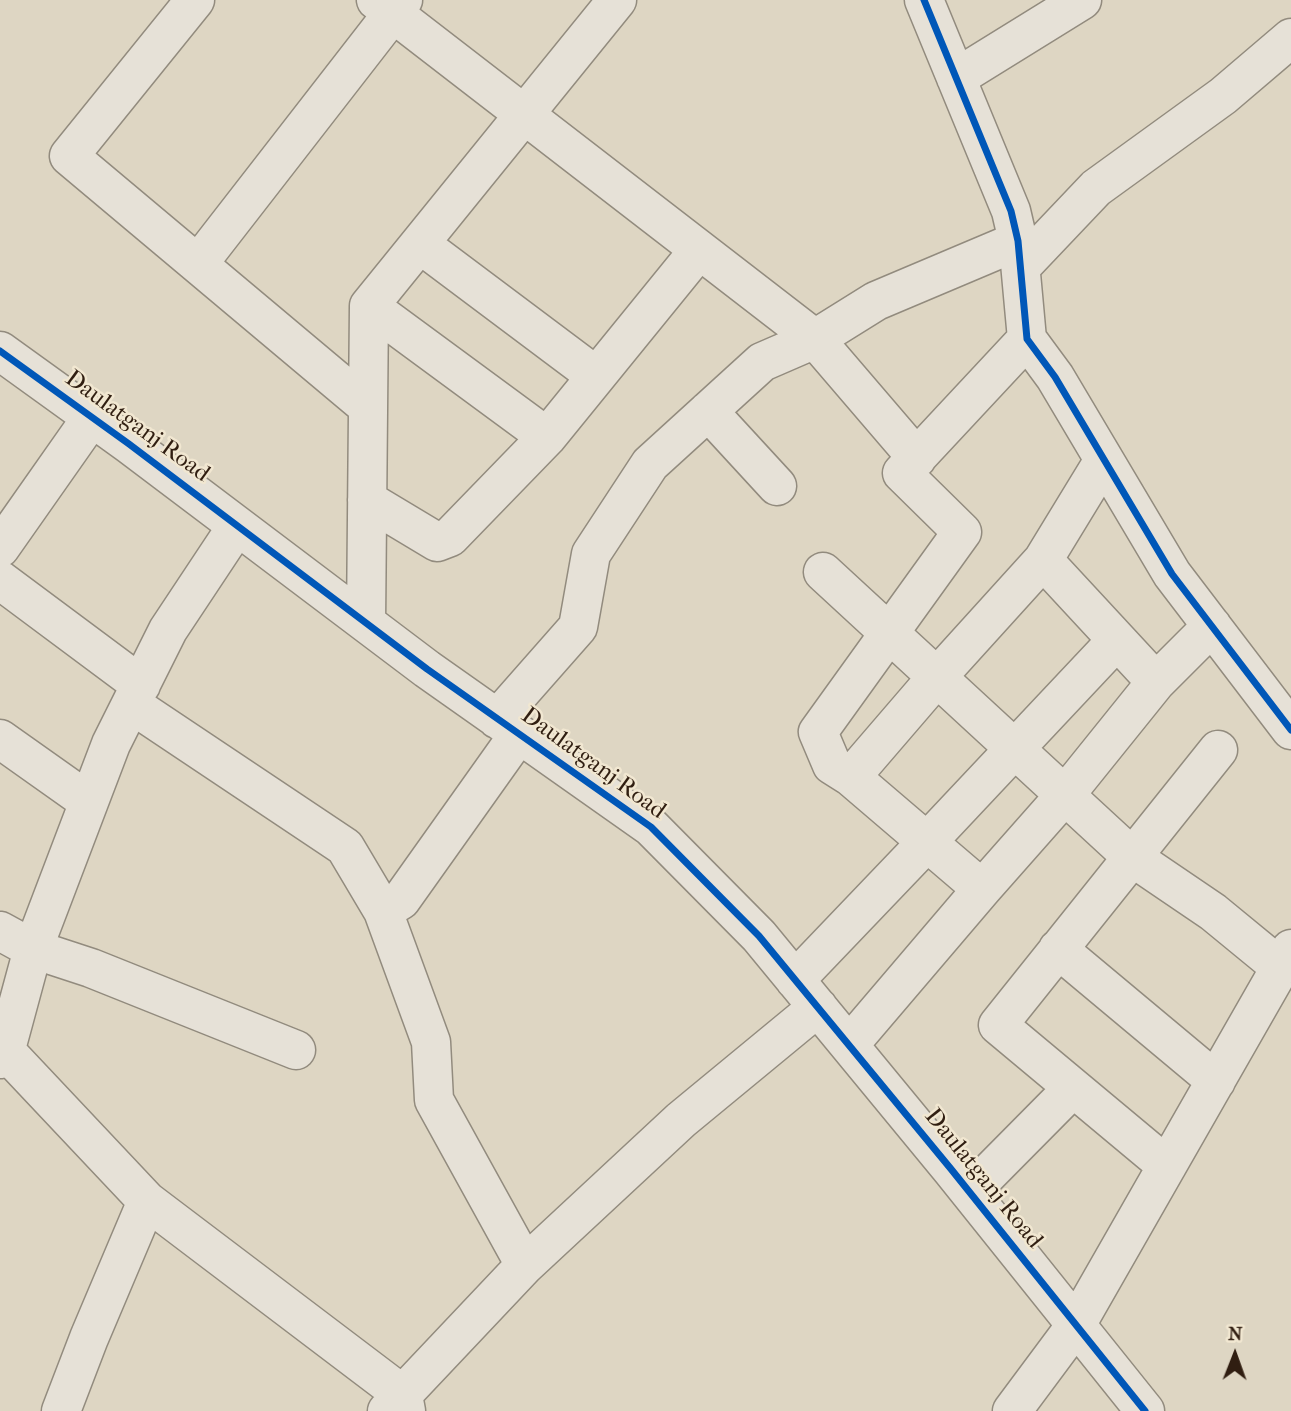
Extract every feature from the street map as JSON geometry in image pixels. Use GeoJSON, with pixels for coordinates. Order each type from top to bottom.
{"type":"FeatureCollection","features":[{"type":"Feature","properties":{"kind":"street"},"geometry":{"type":"LineString","coordinates":[[195,0],[69,156],[368,407]]}},
{"type":"Feature","properties":{"kind":"street"},"geometry":{"type":"LineString","coordinates":[[366,623],[369,306],[617,0]]}},
{"type":"Feature","properties":{"kind":"street"},"geometry":{"type":"LineString","coordinates":[[924,0],[1011,211],[1020,254],[1027,339],[1055,377],[1172,574],[1289,720]]}},
{"type":"Feature","properties":{"kind":"street"},"geometry":{"type":"LineString","coordinates":[[956,78],[1082,0]]}},
{"type":"Feature","properties":{"kind":"street"},"geometry":{"type":"LineString","coordinates":[[198,264],[391,4],[523,115],[815,339],[917,458]]}},
{"type":"Feature","properties":{"kind":"street"},"geometry":{"type":"LineString","coordinates":[[383,911],[401,900],[508,726],[578,627],[591,554],[650,464],[762,362],[815,339],[876,301],[1020,254],[1096,188],[1223,96],[1291,38]]}},
{"type":"Feature","properties":{"kind":"street"},"geometry":{"type":"LineString","coordinates":[[419,244],[596,376]]}},
{"type":"Feature","properties":{"kind":"street"},"geometry":{"type":"LineString","coordinates":[[367,500],[437,542],[450,537],[547,437],[699,250]]}},
{"type":"Feature","properties":{"kind":"street"},"geometry":{"type":"LineString","coordinates":[[369,306],[547,437]]}},
{"type":"Feature","properties":{"kind":"street"},"geometry":{"type":"LineString","coordinates":[[982,888],[832,765],[818,732],[962,532],[902,473],[1027,339]]}},
{"type":"Feature","properties":{"kind":"street","name":"Daulatganj Road"},"geometry":{"type":"LineString","coordinates":[[0,351],[366,623],[651,827],[760,936],[1145,1411]]}},
{"type":"Feature","properties":{"kind":"street"},"geometry":{"type":"LineString","coordinates":[[708,411],[777,486]]}},
{"type":"Feature","properties":{"kind":"street"},"geometry":{"type":"LineString","coordinates":[[0,548],[92,417]]}},
{"type":"Feature","properties":{"kind":"street"},"geometry":{"type":"LineString","coordinates":[[851,778],[937,677],[1043,560],[1104,460]]}},
{"type":"Feature","properties":{"kind":"street"},"geometry":{"type":"LineString","coordinates":[[237,526],[168,630],[111,744],[33,949],[2,1051],[147,1201],[399,1406],[525,1265],[681,1120],[807,993],[928,842],[1117,640]]}},
{"type":"Feature","properties":{"kind":"street"},"geometry":{"type":"LineString","coordinates":[[1043,560],[1156,682]]}},
{"type":"Feature","properties":{"kind":"street"},"geometry":{"type":"LineString","coordinates":[[823,572],[1132,857],[1286,958],[1076,1325],[1012,1411]]}},
{"type":"Feature","properties":{"kind":"street"},"geometry":{"type":"LineString","coordinates":[[0,580],[136,694],[345,847],[383,911],[431,1042],[434,1100],[525,1265]]}},
{"type":"Feature","properties":{"kind":"street"},"geometry":{"type":"LineString","coordinates":[[849,1045],[1065,795],[1156,682],[1212,626]]}},
{"type":"Feature","properties":{"kind":"street"},"geometry":{"type":"LineString","coordinates":[[0,740],[89,802]]}},
{"type":"Feature","properties":{"kind":"street"},"geometry":{"type":"LineString","coordinates":[[1167,1166],[998,1025],[1218,750]]}},
{"type":"Feature","properties":{"kind":"street"},"geometry":{"type":"LineString","coordinates":[[0,931],[33,949],[91,968],[296,1051]]}},
{"type":"Feature","properties":{"kind":"street"},"geometry":{"type":"LineString","coordinates":[[1058,949],[1216,1081]]}},
{"type":"Feature","properties":{"kind":"street"},"geometry":{"type":"LineString","coordinates":[[970,1192],[1073,1088]]}},
{"type":"Feature","properties":{"kind":"street"},"geometry":{"type":"LineString","coordinates":[[61,1411],[147,1201]]}},
{"type":"Feature","properties":{"kind":"cycle path"},"geometry":{"type":"LineString","coordinates":[[924,0],[1011,211],[1018,241],[1027,339],[1055,377],[1172,574],[1291,730]]}},
{"type":"Feature","properties":{"kind":"cycle path"},"geometry":{"type":"LineString","coordinates":[[0,351],[129,444],[427,669],[651,827],[759,936],[1145,1411]]}}]}
